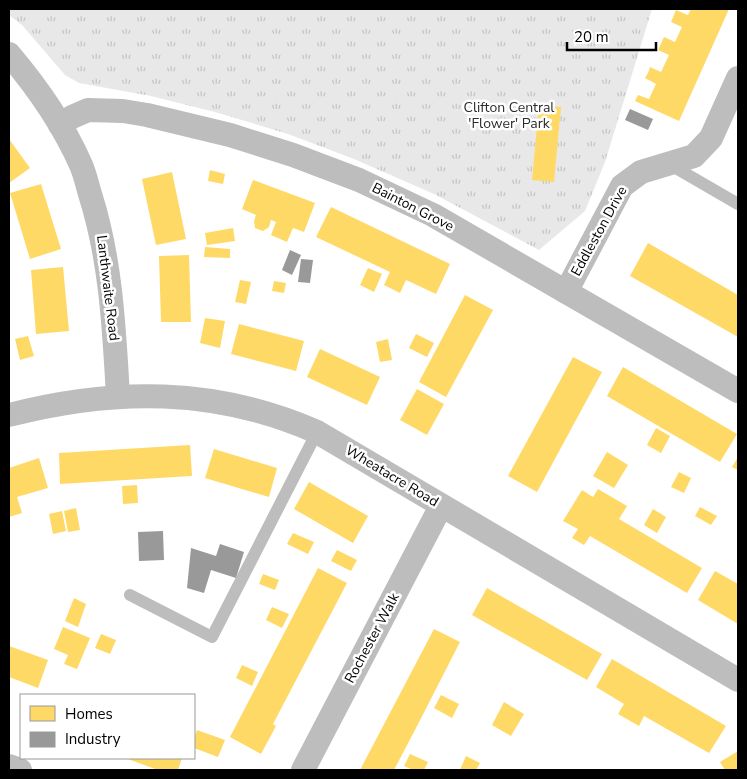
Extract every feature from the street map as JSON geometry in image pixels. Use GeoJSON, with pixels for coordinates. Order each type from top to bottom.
{"type":"FeatureCollection","features":[{"type":"Feature","properties":{"kind":"street","name":"Lanthwaite Road"},"geometry":{"type":"LineString","coordinates":[[9,54],[39,92],[60,125],[81,165],[98,217],[107,262],[113,311],[118,396]]}},
{"type":"Feature","properties":{"kind":"street","name":"Eddleston Drive"},"geometry":{"type":"LineString","coordinates":[[566,292],[622,186],[641,172],[694,156],[711,138],[738,78]]}},
{"type":"Feature","properties":{"kind":"street","name":"Bainton Grove"},"geometry":{"type":"LineString","coordinates":[[60,125],[88,110],[123,111],[190,125],[293,155],[359,180],[433,215],[738,391]]}},
{"type":"Feature","properties":{"kind":"street","name":"Wheatacre Road"},"geometry":{"type":"LineString","coordinates":[[9,416],[42,407],[118,396],[181,397],[241,406],[293,421],[317,432],[738,680]]}},
{"type":"Feature","properties":{"kind":"street","name":"Rochester Walk"},"geometry":{"type":"LineString","coordinates":[[303,770],[441,506]]}},
{"type":"Feature","properties":{"kind":"street"},"geometry":{"type":"LineString","coordinates":[[9,766],[20,770]]}},
{"type":"Feature","properties":{"kind":"lane"},"geometry":{"type":"LineString","coordinates":[[668,164],[738,204]]}},
{"type":"Feature","properties":{"kind":"lane"},"geometry":{"type":"LineString","coordinates":[[130,595],[212,636],[317,432]]}},
{"type":"Feature","properties":{"kind":"green space","name":"Clifton Central 'Flower' Park"},"geometry":{"type":"Polygon","coordinates":[[[9,9],[652,9],[605,162],[585,211],[539,250],[434,194],[354,159],[288,134],[215,112],[151,96],[79,83],[65,75],[22,25],[9,15],[9,9]]]}},
{"type":"Feature","properties":{"kind":"building: Homes"},"geometry":{"type":"Polygon","coordinates":[[[691,9],[729,9],[679,121],[635,101],[638,95],[649,99],[656,84],[645,78],[650,67],[661,72],[669,55],[658,50],[664,37],[675,42],[682,27],[671,22],[676,10],[688,15],[691,9]]]}},
{"type":"Feature","properties":{"kind":"building: Homes"},"geometry":{"type":"Polygon","coordinates":[[[539,105],[561,107],[554,182],[532,180],[539,105]]]}},
{"type":"Feature","properties":{"kind":"building: Homes"},"geometry":{"type":"Polygon","coordinates":[[[9,139],[30,168],[9,183],[9,139]]]}},
{"type":"Feature","properties":{"kind":"building: Homes"},"geometry":{"type":"Polygon","coordinates":[[[210,170],[225,174],[223,184],[208,181],[210,170]]]}},
{"type":"Feature","properties":{"kind":"building: Homes"},"geometry":{"type":"Polygon","coordinates":[[[172,172],[186,239],[156,245],[142,179],[172,172]]]}},
{"type":"Feature","properties":{"kind":"building: Homes"},"geometry":{"type":"Polygon","coordinates":[[[253,180],[315,203],[304,232],[293,228],[287,242],[271,235],[276,222],[271,220],[269,227],[263,231],[255,228],[254,221],[256,215],[242,209],[253,180]]]}},
{"type":"Feature","properties":{"kind":"building: Homes"},"geometry":{"type":"Polygon","coordinates":[[[41,184],[61,249],[30,259],[10,193],[41,184]]]}},
{"type":"Feature","properties":{"kind":"building: Homes"},"geometry":{"type":"Polygon","coordinates":[[[331,207],[450,264],[436,294],[406,280],[400,293],[384,285],[390,272],[316,237],[331,207]]]}},
{"type":"Feature","properties":{"kind":"building: Homes"},"geometry":{"type":"Polygon","coordinates":[[[233,228],[235,241],[207,245],[205,233],[233,228]]]}},
{"type":"Feature","properties":{"kind":"building: Homes"},"geometry":{"type":"Polygon","coordinates":[[[648,243],[738,295],[738,337],[630,276],[648,243]]]}},
{"type":"Feature","properties":{"kind":"building: Homes"},"geometry":{"type":"Polygon","coordinates":[[[205,247],[230,249],[230,258],[204,257],[205,247]]]}},
{"type":"Feature","properties":{"kind":"building: Homes"},"geometry":{"type":"Polygon","coordinates":[[[189,255],[191,322],[161,322],[159,256],[189,255]]]}},
{"type":"Feature","properties":{"kind":"building: Homes"},"geometry":{"type":"Polygon","coordinates":[[[63,267],[69,331],[36,334],[31,270],[63,267]]]}},
{"type":"Feature","properties":{"kind":"building: Homes"},"geometry":{"type":"Polygon","coordinates":[[[368,268],[382,274],[374,292],[360,285],[368,268]]]}},
{"type":"Feature","properties":{"kind":"building: Homes"},"geometry":{"type":"Polygon","coordinates":[[[240,280],[251,282],[246,304],[235,302],[240,280]]]}},
{"type":"Feature","properties":{"kind":"building: Homes"},"geometry":{"type":"Polygon","coordinates":[[[274,281],[286,283],[284,293],[272,291],[274,281]]]}},
{"type":"Feature","properties":{"kind":"building: Homes"},"geometry":{"type":"Polygon","coordinates":[[[465,295],[493,310],[446,397],[419,382],[465,295]]]}},
{"type":"Feature","properties":{"kind":"building: Homes"},"geometry":{"type":"Polygon","coordinates":[[[205,318],[225,321],[220,348],[200,343],[205,318]]]}},
{"type":"Feature","properties":{"kind":"building: Homes"},"geometry":{"type":"Polygon","coordinates":[[[239,324],[304,341],[296,371],[231,354],[239,324]]]}},
{"type":"Feature","properties":{"kind":"building: Homes"},"geometry":{"type":"Polygon","coordinates":[[[416,334],[434,343],[427,357],[409,348],[416,334]]]}},
{"type":"Feature","properties":{"kind":"building: Homes"},"geometry":{"type":"Polygon","coordinates":[[[28,336],[34,356],[20,360],[15,339],[28,336]]]}},
{"type":"Feature","properties":{"kind":"building: Homes"},"geometry":{"type":"Polygon","coordinates":[[[388,339],[392,360],[380,362],[376,342],[388,339]]]}},
{"type":"Feature","properties":{"kind":"building: Homes"},"geometry":{"type":"Polygon","coordinates":[[[320,349],[380,377],[367,405],[307,377],[320,349]]]}},
{"type":"Feature","properties":{"kind":"building: Homes"},"geometry":{"type":"Polygon","coordinates":[[[573,357],[602,372],[537,492],[508,476],[573,357]]]}},
{"type":"Feature","properties":{"kind":"building: Homes"},"geometry":{"type":"Polygon","coordinates":[[[623,367],[737,434],[720,462],[607,396],[623,367]]]}},
{"type":"Feature","properties":{"kind":"building: Homes"},"geometry":{"type":"Polygon","coordinates":[[[417,389],[444,404],[427,435],[400,420],[417,389]]]}},
{"type":"Feature","properties":{"kind":"building: Homes"},"geometry":{"type":"Polygon","coordinates":[[[656,428],[670,436],[661,453],[647,445],[656,428]]]}},
{"type":"Feature","properties":{"kind":"building: Homes"},"geometry":{"type":"Polygon","coordinates":[[[190,445],[192,476],[60,484],[59,453],[190,445]]]}},
{"type":"Feature","properties":{"kind":"building: Homes"},"geometry":{"type":"Polygon","coordinates":[[[214,449],[277,468],[269,497],[205,478],[214,449]]]}},
{"type":"Feature","properties":{"kind":"building: Homes"},"geometry":{"type":"Polygon","coordinates":[[[607,452],[628,465],[614,488],[593,476],[607,452]]]}},
{"type":"Feature","properties":{"kind":"building: Homes"},"geometry":{"type":"Polygon","coordinates":[[[738,457],[738,470],[732,467],[738,457]]]}},
{"type":"Feature","properties":{"kind":"building: Homes"},"geometry":{"type":"Polygon","coordinates":[[[39,458],[48,488],[17,497],[22,513],[9,517],[9,468],[39,458]]]}},
{"type":"Feature","properties":{"kind":"building: Homes"},"geometry":{"type":"Polygon","coordinates":[[[679,472],[691,478],[684,493],[671,487],[679,472]]]}},
{"type":"Feature","properties":{"kind":"building: Homes"},"geometry":{"type":"Polygon","coordinates":[[[309,482],[368,516],[353,543],[294,509],[309,482]]]}},
{"type":"Feature","properties":{"kind":"building: Homes"},"geometry":{"type":"Polygon","coordinates":[[[137,485],[138,503],[123,504],[122,486],[137,485]]]}},
{"type":"Feature","properties":{"kind":"building: Homes"},"geometry":{"type":"Polygon","coordinates":[[[598,489],[627,506],[619,519],[702,568],[687,593],[590,536],[584,545],[572,538],[578,529],[563,521],[582,490],[593,497],[598,489]]]}},
{"type":"Feature","properties":{"kind":"building: Homes"},"geometry":{"type":"Polygon","coordinates":[[[700,507],[717,516],[711,525],[695,516],[700,507]]]}},
{"type":"Feature","properties":{"kind":"building: Homes"},"geometry":{"type":"Polygon","coordinates":[[[76,508],[80,530],[68,532],[64,511],[76,508]]]}},
{"type":"Feature","properties":{"kind":"building: Homes"},"geometry":{"type":"Polygon","coordinates":[[[653,509],[666,517],[657,533],[644,525],[653,509]]]}},
{"type":"Feature","properties":{"kind":"building: Homes"},"geometry":{"type":"Polygon","coordinates":[[[62,511],[66,531],[53,534],[49,514],[62,511]]]}},
{"type":"Feature","properties":{"kind":"building: Homes"},"geometry":{"type":"Polygon","coordinates":[[[293,533],[314,542],[308,554],[287,544],[293,533]]]}},
{"type":"Feature","properties":{"kind":"building: Homes"},"geometry":{"type":"Polygon","coordinates":[[[337,550],[357,560],[351,571],[331,561],[337,550]]]}},
{"type":"Feature","properties":{"kind":"building: Homes"},"geometry":{"type":"Polygon","coordinates":[[[318,568],[347,583],[273,724],[276,726],[261,754],[230,737],[318,568]]]}},
{"type":"Feature","properties":{"kind":"building: Homes"},"geometry":{"type":"Polygon","coordinates":[[[715,571],[738,584],[738,624],[698,600],[715,571]]]}},
{"type":"Feature","properties":{"kind":"building: Homes"},"geometry":{"type":"Polygon","coordinates":[[[263,574],[279,580],[275,590],[259,584],[263,574]]]}},
{"type":"Feature","properties":{"kind":"building: Homes"},"geometry":{"type":"Polygon","coordinates":[[[487,588],[602,654],[587,680],[472,615],[487,588]]]}},
{"type":"Feature","properties":{"kind":"building: Homes"},"geometry":{"type":"Polygon","coordinates":[[[74,598],[86,604],[78,627],[65,621],[74,598]]]}},
{"type":"Feature","properties":{"kind":"building: Homes"},"geometry":{"type":"Polygon","coordinates":[[[272,607],[289,614],[282,628],[266,620],[272,607]]]}},
{"type":"Feature","properties":{"kind":"building: Homes"},"geometry":{"type":"Polygon","coordinates":[[[63,627],[90,638],[77,669],[64,664],[68,655],[54,649],[63,627]]]}},
{"type":"Feature","properties":{"kind":"building: Homes"},"geometry":{"type":"Polygon","coordinates":[[[434,629],[460,642],[394,770],[360,770],[434,629]]]}},
{"type":"Feature","properties":{"kind":"building: Homes"},"geometry":{"type":"Polygon","coordinates":[[[101,634],[116,640],[110,654],[95,648],[101,634]]]}},
{"type":"Feature","properties":{"kind":"building: Homes"},"geometry":{"type":"Polygon","coordinates":[[[9,646],[48,660],[38,688],[9,677],[9,646]]]}},
{"type":"Feature","properties":{"kind":"building: Homes"},"geometry":{"type":"Polygon","coordinates":[[[612,659],[726,726],[709,753],[644,716],[639,726],[618,714],[624,704],[596,687],[612,659]]]}},
{"type":"Feature","properties":{"kind":"building: Homes"},"geometry":{"type":"Polygon","coordinates":[[[242,665],[258,672],[252,686],[236,678],[242,665]]]}},
{"type":"Feature","properties":{"kind":"building: Homes"},"geometry":{"type":"Polygon","coordinates":[[[441,695],[459,704],[452,718],[434,708],[441,695]]]}},
{"type":"Feature","properties":{"kind":"building: Homes"},"geometry":{"type":"Polygon","coordinates":[[[504,702],[524,714],[511,736],[492,725],[504,702]]]}},
{"type":"Feature","properties":{"kind":"building: Homes"},"geometry":{"type":"Polygon","coordinates":[[[197,730],[225,740],[218,757],[195,748],[197,730]]]}},
{"type":"Feature","properties":{"kind":"building: Homes"},"geometry":{"type":"Polygon","coordinates":[[[738,751],[738,770],[725,770],[720,762],[738,751]]]}},
{"type":"Feature","properties":{"kind":"building: Homes"},"geometry":{"type":"Polygon","coordinates":[[[410,754],[428,762],[424,770],[413,770],[404,766],[410,754]]]}},
{"type":"Feature","properties":{"kind":"building: Homes"},"geometry":{"type":"Polygon","coordinates":[[[466,756],[480,763],[476,770],[460,770],[466,756]]]}},
{"type":"Feature","properties":{"kind":"building: Homes"},"geometry":{"type":"Polygon","coordinates":[[[128,759],[182,759],[178,770],[158,770],[128,759]]]}},
{"type":"Feature","properties":{"kind":"building: Industry"},"geometry":{"type":"Polygon","coordinates":[[[630,109],[653,119],[648,130],[625,120],[630,109]]]}},
{"type":"Feature","properties":{"kind":"building: Industry"},"geometry":{"type":"Polygon","coordinates":[[[290,250],[301,255],[292,275],[282,270],[290,250]]]}},
{"type":"Feature","properties":{"kind":"building: Industry"},"geometry":{"type":"Polygon","coordinates":[[[301,259],[313,260],[310,283],[298,282],[301,259]]]}},
{"type":"Feature","properties":{"kind":"building: Industry"},"geometry":{"type":"Polygon","coordinates":[[[163,531],[164,560],[139,561],[138,532],[163,531]]]}},
{"type":"Feature","properties":{"kind":"building: Industry"},"geometry":{"type":"Polygon","coordinates":[[[220,544],[244,552],[236,578],[211,570],[204,593],[187,588],[191,548],[216,556],[220,544]]]}}]}
